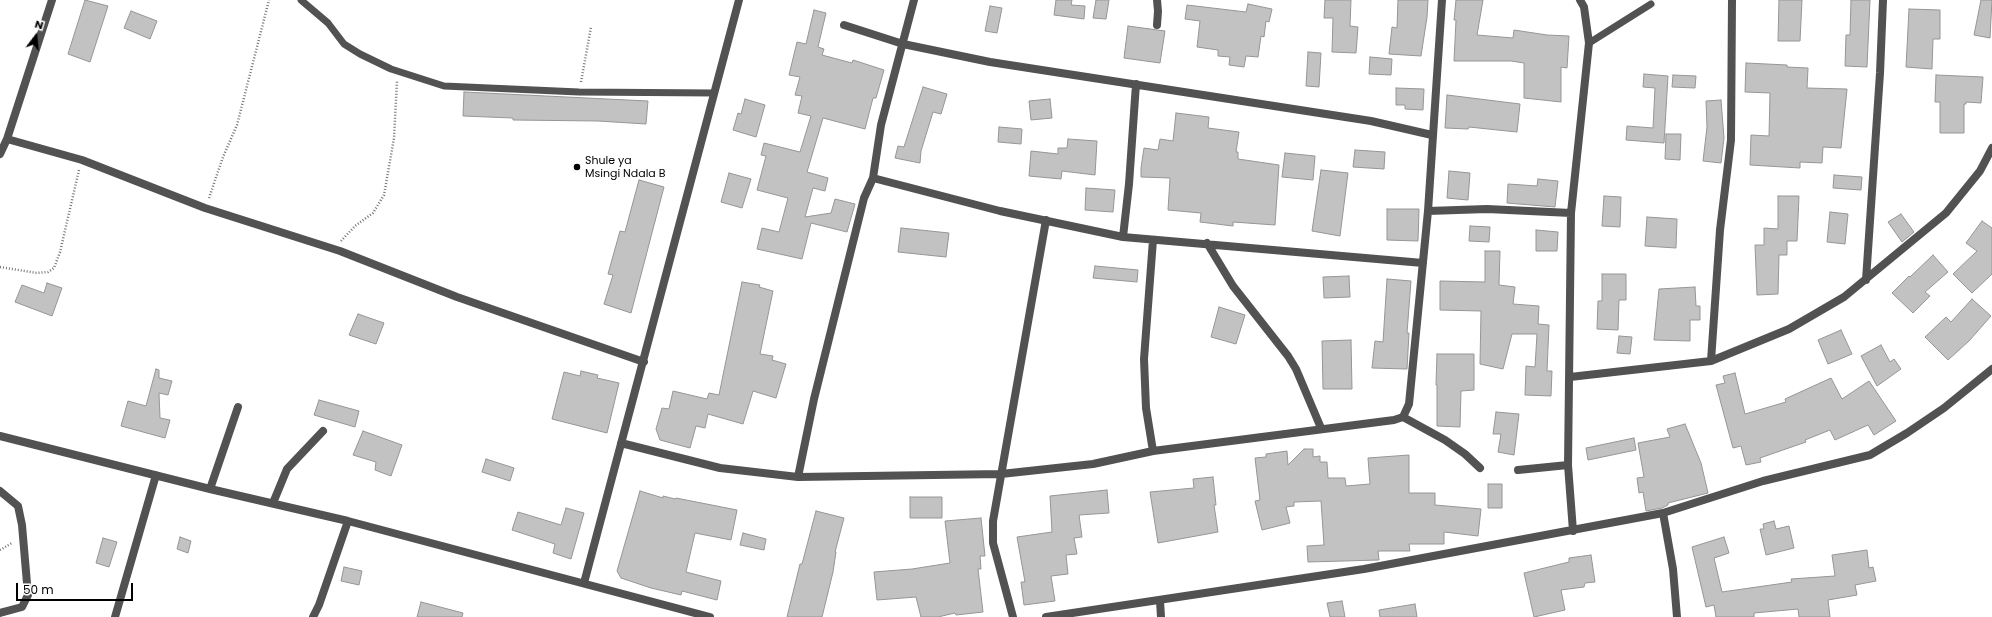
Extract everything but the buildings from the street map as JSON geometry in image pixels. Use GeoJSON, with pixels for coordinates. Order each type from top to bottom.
{"type":"FeatureCollection","features":[{"type":"Feature","properties":{"kind":"street"},"geometry":{"type":"LineString","coordinates":[[0,154],[7,139],[52,0]]}},
{"type":"Feature","properties":{"kind":"street"},"geometry":{"type":"LineString","coordinates":[[584,583],[644,362],[738,0]]}},
{"type":"Feature","properties":{"kind":"street"},"geometry":{"type":"LineString","coordinates":[[798,477],[816,391],[864,198],[873,178],[881,125],[914,0]]}},
{"type":"Feature","properties":{"kind":"street"},"geometry":{"type":"LineString","coordinates":[[1156,25],[1157,0]]}},
{"type":"Feature","properties":{"kind":"street"},"geometry":{"type":"LineString","coordinates":[[621,443],[720,468],[798,477],[1001,474],[1093,464],[1153,452],[1321,428],[1394,420],[1403,417],[1409,404],[1428,211],[1442,0]]}},
{"type":"Feature","properties":{"kind":"street"},"geometry":{"type":"LineString","coordinates":[[1711,361],[1720,230],[1731,140],[1732,0]]}},
{"type":"Feature","properties":{"kind":"street"},"geometry":{"type":"LineString","coordinates":[[1866,280],[1880,73],[1883,0]]}},
{"type":"Feature","properties":{"kind":"street"},"geometry":{"type":"LineString","coordinates":[[1572,531],[1568,465],[1571,213],[1589,43],[1582,1]]}},
{"type":"Feature","properties":{"kind":"street"},"geometry":{"type":"LineString","coordinates":[[844,25],[903,44],[990,62],[1371,121],[1432,135]]}},
{"type":"Feature","properties":{"kind":"street"},"geometry":{"type":"LineString","coordinates":[[1123,237],[1129,184],[1136,84]]}},
{"type":"Feature","properties":{"kind":"street"},"geometry":{"type":"LineString","coordinates":[[7,139],[82,160],[205,208],[336,250],[458,297],[644,362]]}},
{"type":"Feature","properties":{"kind":"street"},"geometry":{"type":"LineString","coordinates":[[1570,377],[1711,361],[1789,329],[1844,297],[1946,213],[1980,171],[1992,148]]}},
{"type":"Feature","properties":{"kind":"street"},"geometry":{"type":"LineString","coordinates":[[873,178],[941,196],[1123,237],[1206,243],[1422,264]]}},
{"type":"Feature","properties":{"kind":"street"},"geometry":{"type":"LineString","coordinates":[[1428,211],[1486,209],[1571,213]]}},
{"type":"Feature","properties":{"kind":"street"},"geometry":{"type":"LineString","coordinates":[[1013,617],[993,543],[994,512],[1046,220]]}},
{"type":"Feature","properties":{"kind":"street"},"geometry":{"type":"LineString","coordinates":[[1153,240],[1144,359],[1146,408],[1153,452]]}},
{"type":"Feature","properties":{"kind":"street"},"geometry":{"type":"LineString","coordinates":[[1206,243],[1233,286],[1288,356],[1303,383],[1321,428]]}},
{"type":"Feature","properties":{"kind":"street"},"geometry":{"type":"LineString","coordinates":[[1046,617],[1160,601],[1364,568],[1572,531],[1663,513],[1763,481],[1870,455],[1907,433],[1944,408],[1992,369]]}},
{"type":"Feature","properties":{"kind":"street"},"geometry":{"type":"LineString","coordinates":[[210,489],[238,407]]}},
{"type":"Feature","properties":{"kind":"street"},"geometry":{"type":"LineString","coordinates":[[1403,417],[1445,440],[1466,454],[1480,468]]}},
{"type":"Feature","properties":{"kind":"street"},"geometry":{"type":"LineString","coordinates":[[273,503],[287,470],[323,431]]}},
{"type":"Feature","properties":{"kind":"street"},"geometry":{"type":"LineString","coordinates":[[0,436],[156,474],[210,489],[348,521],[710,617]]}},
{"type":"Feature","properties":{"kind":"street"},"geometry":{"type":"LineString","coordinates":[[1518,470],[1568,465]]}},
{"type":"Feature","properties":{"kind":"street"},"geometry":{"type":"LineString","coordinates":[[114,617],[156,474]]}},
{"type":"Feature","properties":{"kind":"street"},"geometry":{"type":"LineString","coordinates":[[0,491],[18,506],[22,525],[28,595],[22,607],[0,613]]}},
{"type":"Feature","properties":{"kind":"street"},"geometry":{"type":"LineString","coordinates":[[1663,513],[1673,569],[1677,617]]}},
{"type":"Feature","properties":{"kind":"street"},"geometry":{"type":"LineString","coordinates":[[313,617],[319,605],[348,521]]}},
{"type":"Feature","properties":{"kind":"street"},"geometry":{"type":"LineString","coordinates":[[1160,601],[1161,617]]}},
{"type":"Feature","properties":{"kind":"lane"},"geometry":{"type":"LineString","coordinates":[[301,0],[328,23],[344,44],[370,59],[398,71],[444,86],[579,92],[714,93]]}},
{"type":"Feature","properties":{"kind":"lane"},"geometry":{"type":"LineString","coordinates":[[1589,43],[1651,4]]}},
{"type":"Feature","properties":{"kind":"path"},"geometry":{"type":"LineString","coordinates":[[205,208],[223,157],[238,125],[269,0]]}},
{"type":"Feature","properties":{"kind":"path"},"geometry":{"type":"LineString","coordinates":[[579,92],[591,27]]}},
{"type":"Feature","properties":{"kind":"path"},"geometry":{"type":"LineString","coordinates":[[336,250],[345,235],[372,213],[384,195],[394,138],[398,71]]}},
{"type":"Feature","properties":{"kind":"path"},"geometry":{"type":"LineString","coordinates":[[0,267],[37,273],[48,272],[54,268],[60,252],[82,160]]}},
{"type":"Feature","properties":{"kind":"place","name":"Shule ya Msingi Ndala B"},"geometry":{"type":"Point","coordinates":[577,167]}}]}
